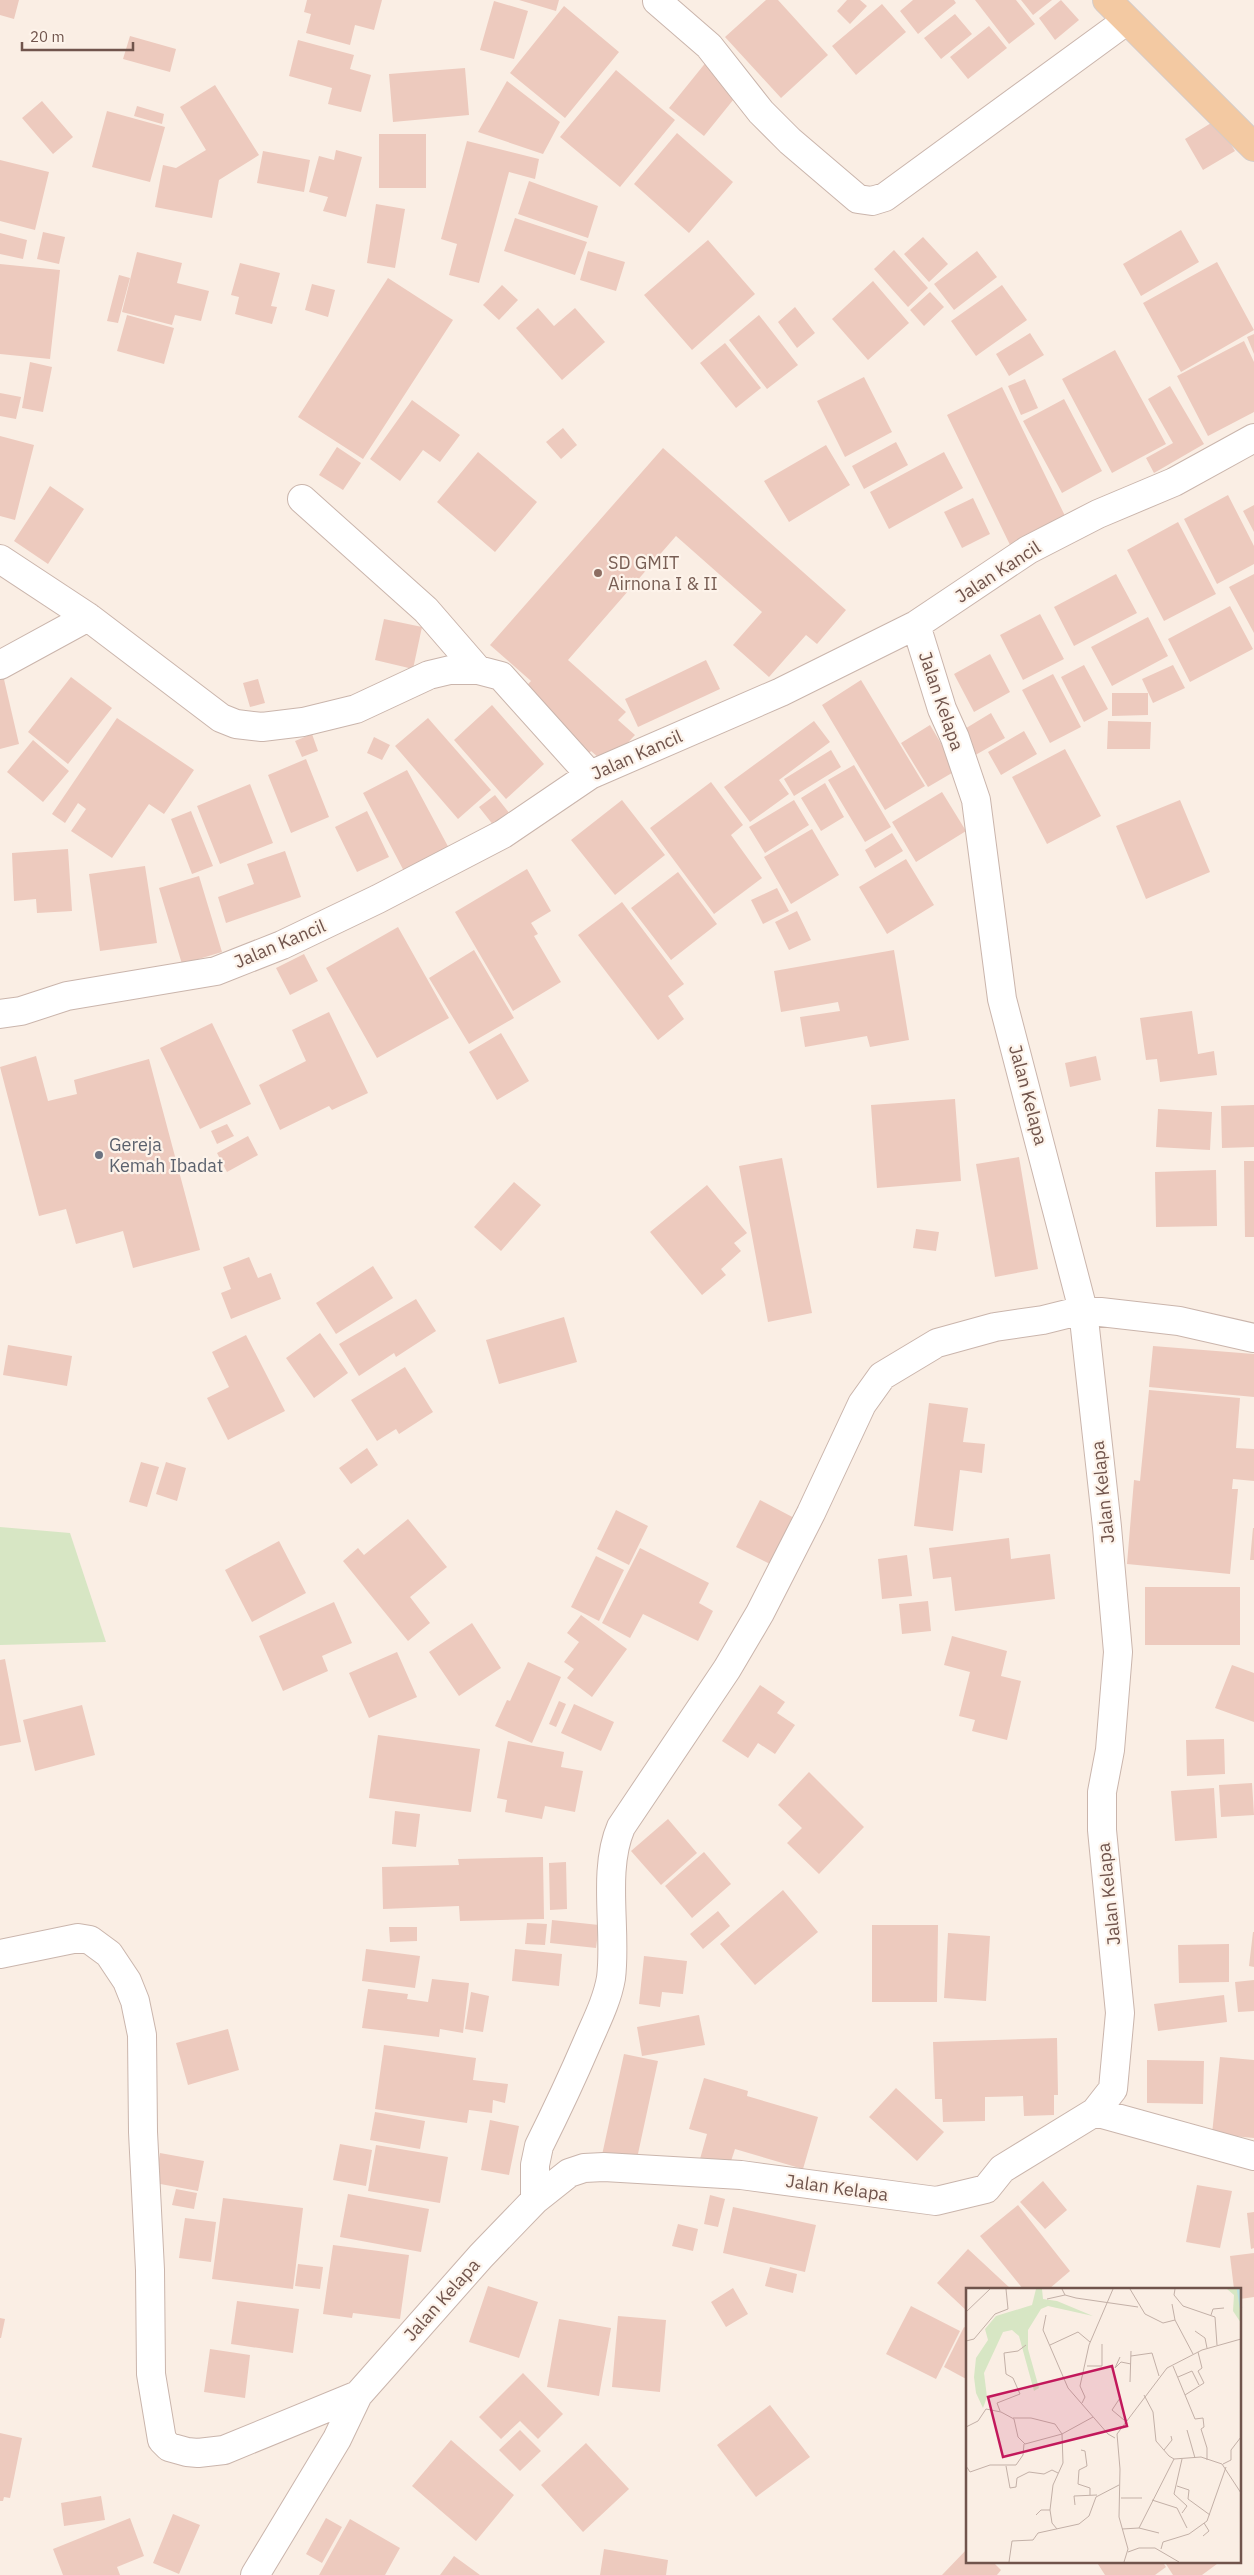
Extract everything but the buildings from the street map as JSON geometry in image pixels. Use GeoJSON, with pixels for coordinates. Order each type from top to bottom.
{"type":"FeatureCollection","features":[{"type":"Feature","properties":{"kind":"main road"},"geometry":{"type":"LineString","coordinates":[[1107,0],[1254,147]]}},
{"type":"Feature","properties":{"kind":"street"},"geometry":{"type":"LineString","coordinates":[[658,1],[709,46],[761,112],[790,141],[858,199],[866,202],[885,197],[1126,21]]}},
{"type":"Feature","properties":{"kind":"street","name":"Jalan Kancil"},"geometry":{"type":"LineString","coordinates":[[0,1014],[21,1011],[67,996],[216,971],[282,945],[378,900],[502,834],[590,774],[781,692],[916,626],[1028,550],[1098,514],[1174,482],[1254,438]]}},
{"type":"Feature","properties":{"kind":"street"},"geometry":{"type":"LineString","coordinates":[[302,499],[426,610],[478,670]]}},
{"type":"Feature","properties":{"kind":"street"},"geometry":{"type":"LineString","coordinates":[[0,559],[88,617],[221,718],[236,724],[262,727],[303,722],[356,708],[429,675],[450,670],[478,670],[501,676],[590,774]]}},
{"type":"Feature","properties":{"kind":"street"},"geometry":{"type":"LineString","coordinates":[[0,665],[88,617]]}},
{"type":"Feature","properties":{"kind":"street","name":"Jalan Kelapa"},"geometry":{"type":"LineString","coordinates":[[255,2575],[337,2439],[358,2396],[481,2256],[535,2200],[569,2173],[584,2168],[604,2167],[741,2175],[936,2201],[986,2189],[1002,2169],[1095,2112],[1113,2089],[1120,2013],[1102,1830],[1102,1792],[1110,1750],[1118,1652],[1107,1527],[1083,1310],[1002,999],[976,800],[955,738],[942,709],[916,626]]}},
{"type":"Feature","properties":{"kind":"street"},"geometry":{"type":"LineString","coordinates":[[535,2200],[534,2165],[539,2146],[594,2028],[610,1980],[613,1954],[612,1870],[617,1838],[621,1827],[727,1669],[760,1613],[811,1512],[862,1404],[882,1376],[908,1358],[937,1343],[995,1327],[1043,1320],[1083,1310],[1179,1321],[1254,1338]]}},
{"type":"Feature","properties":{"kind":"street"},"geometry":{"type":"LineString","coordinates":[[0,1954],[78,1938],[90,1940],[109,1954],[127,1981],[135,2001],[142,2035],[143,2132],[150,2270],[151,2374],[162,2440],[169,2446],[187,2452],[198,2453],[224,2450],[358,2396]]}},
{"type":"Feature","properties":{"kind":"street"},"geometry":{"type":"LineString","coordinates":[[1095,2112],[1254,2156]]}},
{"type":"Feature","properties":{"kind":"green space"},"geometry":{"type":"Polygon","coordinates":[[[0,1527],[70,1533],[106,1642],[0,1645],[0,1527]]]}},
{"type":"Feature","properties":{"kind":"place","name":"SD GMIT Airnona I & II"},"geometry":{"type":"Point","coordinates":[598,573]}},
{"type":"Feature","properties":{"kind":"place","name":"Gereja Kemah Ibadat"},"geometry":{"type":"Point","coordinates":[99,1155]}}]}
